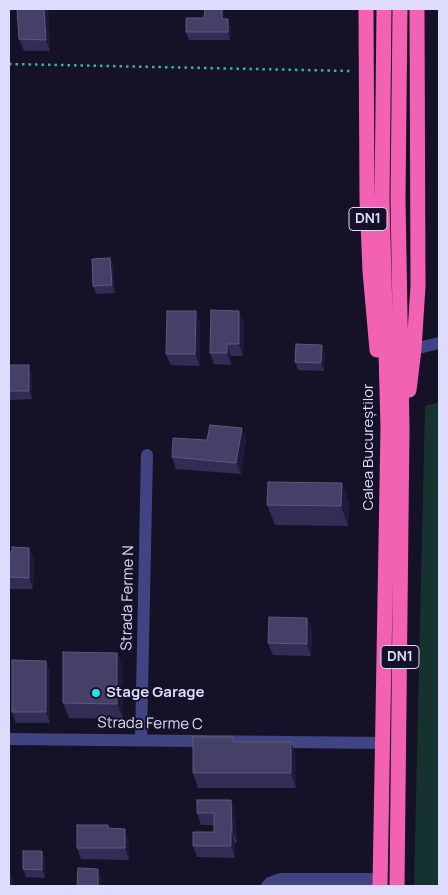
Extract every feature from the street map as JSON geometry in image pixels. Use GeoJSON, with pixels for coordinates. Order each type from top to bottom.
{"type":"FeatureCollection","features":[{"type":"Feature","properties":{"kind":"highway","name":"DN1"},"geometry":{"type":"LineString","coordinates":[[366,9],[365,71],[370,271],[379,377],[395,428]]}},
{"type":"Feature","properties":{"kind":"highway","name":"Calea Bucureștilor"},"geometry":{"type":"LineString","coordinates":[[380,883],[381,743],[395,428],[382,200],[384,9]]}},
{"type":"Feature","properties":{"kind":"highway","name":"Calea Bucureștilor"},"geometry":{"type":"LineString","coordinates":[[397,886],[395,428],[400,9]]}},
{"type":"Feature","properties":{"kind":"highway","name":"DN1"},"geometry":{"type":"LineString","coordinates":[[395,428],[414,349],[418,286],[417,9]]}},
{"type":"Feature","properties":{"kind":"street"},"geometry":{"type":"LineString","coordinates":[[414,349],[439,343]]}},
{"type":"Feature","properties":{"kind":"street","name":"Strada Ferme N"},"geometry":{"type":"LineString","coordinates":[[141,740],[147,455]]}},
{"type":"Feature","properties":{"kind":"street","name":"Strada Ferme C"},"geometry":{"type":"LineString","coordinates":[[9,739],[381,743]]}},
{"type":"Feature","properties":{"kind":"street"},"geometry":{"type":"LineString","coordinates":[[268,886],[270,883],[281,879],[380,883]]}},
{"type":"Feature","properties":{"kind":"path"},"geometry":{"type":"LineString","coordinates":[[9,64],[365,71]]}},
{"type":"Feature","properties":{"kind":"green space"},"geometry":{"type":"Polygon","coordinates":[[[439,402],[439,886],[414,886],[425,406],[439,402]]]}},
{"type":"Feature","properties":{"kind":"building"},"geometry":{"type":"Polygon","coordinates":[[[17,9],[44,9],[46,40],[19,39],[17,9]]]}},
{"type":"Feature","properties":{"kind":"building"},"geometry":{"type":"Polygon","coordinates":[[[205,9],[222,9],[222,19],[228,19],[228,32],[186,32],[186,18],[204,18],[205,9]]]}},
{"type":"Feature","properties":{"kind":"building"},"geometry":{"type":"Polygon","coordinates":[[[110,258],[112,285],[93,286],[92,259],[110,258]]]}},
{"type":"Feature","properties":{"kind":"building"},"geometry":{"type":"Polygon","coordinates":[[[211,310],[239,311],[239,344],[227,344],[227,353],[210,353],[211,310]]]}},
{"type":"Feature","properties":{"kind":"building"},"geometry":{"type":"Polygon","coordinates":[[[167,311],[196,311],[195,354],[166,354],[167,311]]]}},
{"type":"Feature","properties":{"kind":"building"},"geometry":{"type":"Polygon","coordinates":[[[296,344],[322,345],[321,363],[295,362],[296,344]]]}},
{"type":"Feature","properties":{"kind":"building"},"geometry":{"type":"Polygon","coordinates":[[[9,365],[29,365],[29,391],[9,391],[9,365]]]}},
{"type":"Feature","properties":{"kind":"building"},"geometry":{"type":"Polygon","coordinates":[[[210,425],[242,428],[236,463],[172,457],[173,438],[207,440],[210,425]]]}},
{"type":"Feature","properties":{"kind":"building"},"geometry":{"type":"Polygon","coordinates":[[[268,482],[342,483],[341,506],[267,505],[268,482]]]}},
{"type":"Feature","properties":{"kind":"building"},"geometry":{"type":"Polygon","coordinates":[[[12,547],[29,548],[29,578],[9,577],[9,552],[12,552],[12,547]]]}},
{"type":"Feature","properties":{"kind":"building"},"geometry":{"type":"Polygon","coordinates":[[[269,617],[307,618],[307,644],[268,643],[269,617]]]}},
{"type":"Feature","properties":{"kind":"building","name":"Stage Garage"},"geometry":{"type":"Polygon","coordinates":[[[63,652],[117,653],[117,704],[63,703],[63,652]]]}},
{"type":"Feature","properties":{"kind":"building"},"geometry":{"type":"Polygon","coordinates":[[[12,660],[46,661],[46,712],[12,712],[12,660]]]}},
{"type":"Feature","properties":{"kind":"building"},"geometry":{"type":"Polygon","coordinates":[[[193,737],[233,737],[233,742],[291,742],[291,773],[193,773],[193,737]]]}},
{"type":"Feature","properties":{"kind":"building"},"geometry":{"type":"Polygon","coordinates":[[[197,800],[231,800],[231,846],[193,846],[193,832],[214,832],[214,813],[197,813],[197,800]]]}},
{"type":"Feature","properties":{"kind":"building"},"geometry":{"type":"Polygon","coordinates":[[[77,825],[108,825],[108,828],[125,829],[125,848],[77,848],[77,825]]]}},
{"type":"Feature","properties":{"kind":"building"},"geometry":{"type":"Polygon","coordinates":[[[23,851],[42,851],[42,870],[23,869],[23,851]]]}},
{"type":"Feature","properties":{"kind":"building"},"geometry":{"type":"Polygon","coordinates":[[[78,868],[98,869],[98,886],[77,886],[78,868]]]}},
{"type":"Feature","properties":{"kind":"place","name":"Stage Garage"},"geometry":{"type":"Point","coordinates":[96,693]}}]}
